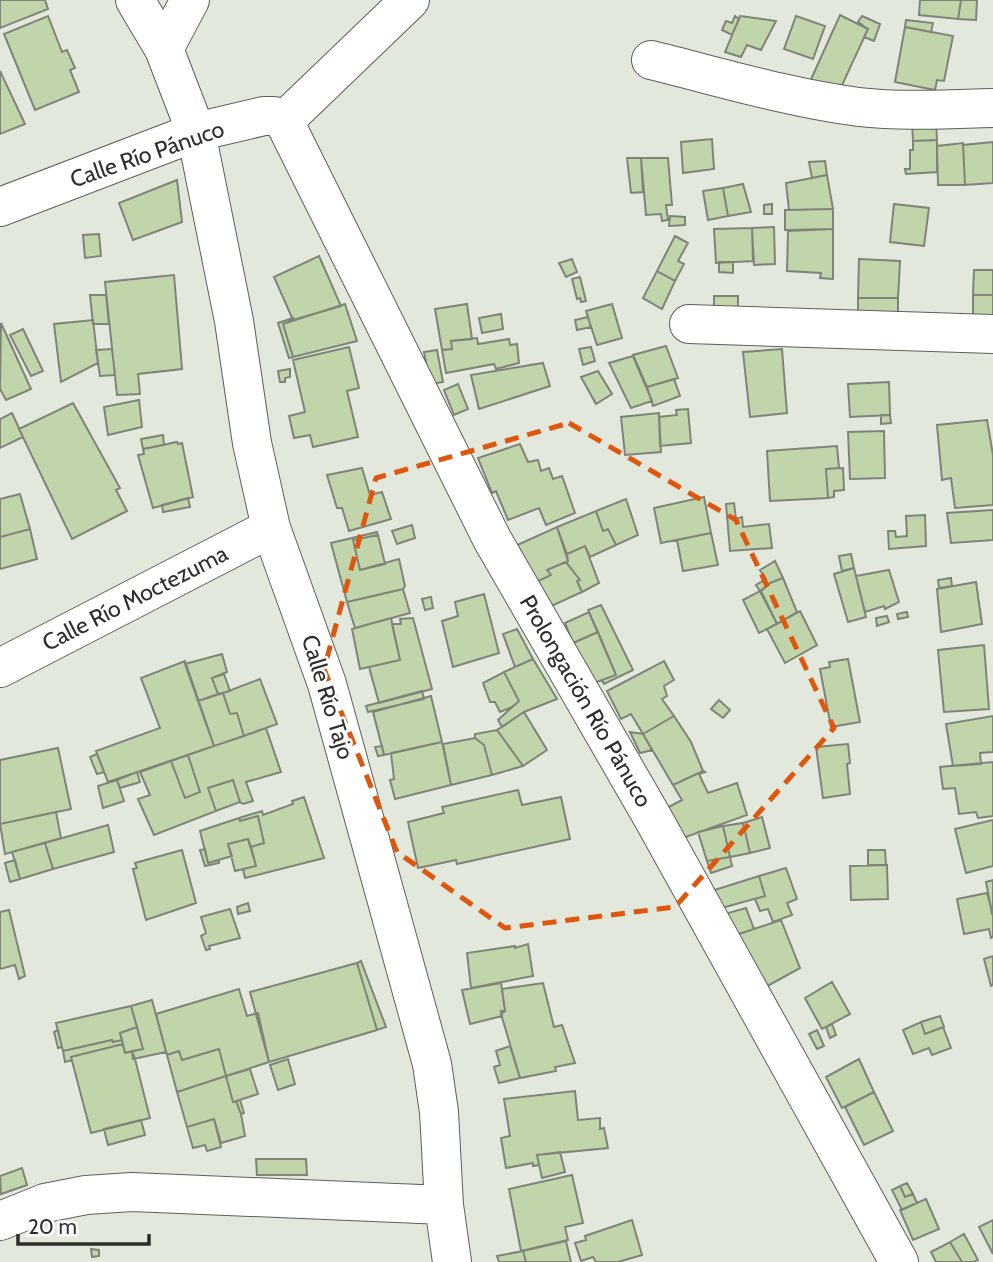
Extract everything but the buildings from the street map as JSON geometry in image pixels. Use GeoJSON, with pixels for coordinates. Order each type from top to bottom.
{"type":"FeatureCollection","features":[{"type":"Feature","properties":{"kind":"street","name":"Calle Río Tajo"},"geometry":{"type":"LineString","coordinates":[[135,0],[164,49],[197,132],[234,321],[252,443],[271,528],[327,684],[432,1064],[440,1123],[444,1205],[452,1262]]}},
{"type":"Feature","properties":{"kind":"street"},"geometry":{"type":"LineString","coordinates":[[164,49],[190,0]]}},
{"type":"Feature","properties":{"kind":"street"},"geometry":{"type":"LineString","coordinates":[[287,126],[410,0]]}},
{"type":"Feature","properties":{"kind":"street"},"geometry":{"type":"LineString","coordinates":[[651,60],[806,99],[861,107],[907,110],[993,108]]}},
{"type":"Feature","properties":{"kind":"street","name":"Calle Río Pánuco"},"geometry":{"type":"LineString","coordinates":[[0,207],[197,132],[264,116],[274,116],[287,126]]}},
{"type":"Feature","properties":{"kind":"street","name":"Prolongación Río Pánuco"},"geometry":{"type":"LineString","coordinates":[[287,126],[492,539],[654,820],[898,1262]]}},
{"type":"Feature","properties":{"kind":"street"},"geometry":{"type":"LineString","coordinates":[[689,324],[993,334]]}},
{"type":"Feature","properties":{"kind":"street","name":"Calle Río Moctezuma"},"geometry":{"type":"LineString","coordinates":[[0,668],[271,528]]}},
{"type":"Feature","properties":{"kind":"street"},"geometry":{"type":"LineString","coordinates":[[0,1221],[45,1203],[86,1195],[132,1192],[444,1205]]}},
{"type":"Feature","properties":{"kind":"highlighted area"},"geometry":{"type":"Polygon","coordinates":[[[569,423],[736,520],[834,728],[675,907],[505,928],[397,852],[324,669],[376,478],[569,423]]]}}]}
